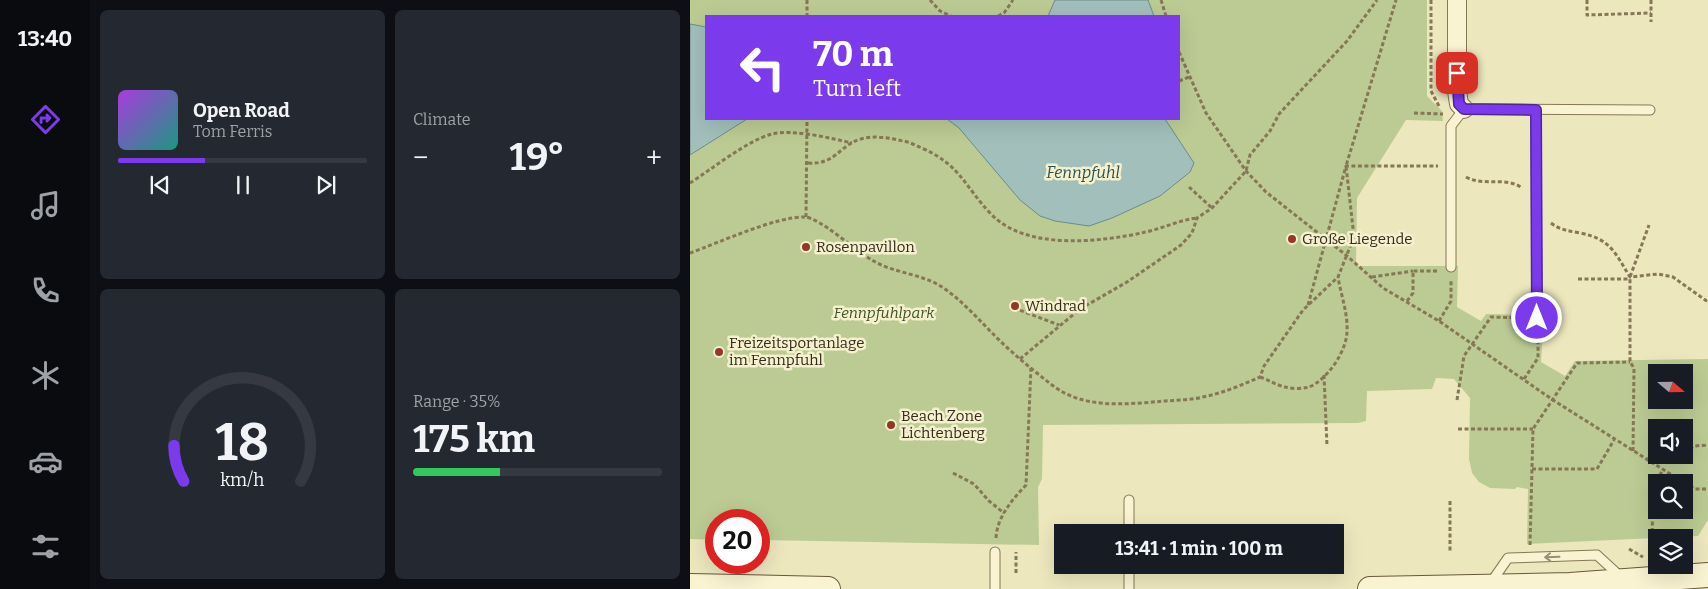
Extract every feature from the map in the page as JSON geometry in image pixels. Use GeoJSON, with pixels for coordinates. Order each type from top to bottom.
{"type":"FeatureCollection","features":[{"type":"Feature","properties":{"kind":"main road"},"geometry":{"type":"LineString","coordinates":[[1370,589],[1570,585],[1708,575]]}},
{"type":"Feature","properties":{"kind":"main road"},"geometry":{"type":"LineString","coordinates":[[690,586],[828,589]]}},
{"type":"Feature","properties":{"kind":"street"},"geometry":{"type":"LineString","coordinates":[[1457,0],[1458,91],[1459,104],[1464,109]]}},
{"type":"Feature","properties":{"kind":"lane"},"geometry":{"type":"LineString","coordinates":[[1451,269],[1451,126],[1464,109],[1650,110]]}},
{"type":"Feature","properties":{"kind":"lane"},"geometry":{"type":"LineString","coordinates":[[1536,110],[1537,318]]}},
{"type":"Feature","properties":{"kind":"lane"},"geometry":{"type":"LineString","coordinates":[[1129,500],[1129,524]]}},
{"type":"Feature","properties":{"kind":"lane"},"geometry":{"type":"LineString","coordinates":[[995,552],[995,589]]}},
{"type":"Feature","properties":{"kind":"lane"},"geometry":{"type":"LineString","coordinates":[[1129,574],[1129,589]]}},
{"type":"Feature","properties":{"kind":"path"},"geometry":{"type":"LineString","coordinates":[[806,0],[807,15]]}},
{"type":"Feature","properties":{"kind":"path"},"geometry":{"type":"LineString","coordinates":[[930,0],[940,11],[949,15]]}},
{"type":"Feature","properties":{"kind":"path"},"geometry":{"type":"LineString","coordinates":[[1000,15],[1004,13],[1013,0]]}},
{"type":"Feature","properties":{"kind":"path"},"geometry":{"type":"LineString","coordinates":[[1161,0],[1166,15]]}},
{"type":"Feature","properties":{"kind":"path"},"geometry":{"type":"LineString","coordinates":[[808,163],[827,161],[861,139],[885,137],[905,141],[936,155],[952,165],[991,214],[1020,233],[1036,237],[1091,242],[1148,232],[1181,220],[1197,218],[1212,208],[1246,171],[1250,155],[1270,131],[1279,114],[1347,41],[1377,0]]}},
{"type":"Feature","properties":{"kind":"path"},"geometry":{"type":"LineString","coordinates":[[1308,305],[1346,166],[1396,0]]}},
{"type":"Feature","properties":{"kind":"path"},"geometry":{"type":"LineString","coordinates":[[1430,0],[1431,91],[1451,126]]}},
{"type":"Feature","properties":{"kind":"path"},"geometry":{"type":"LineString","coordinates":[[1587,0],[1587,15],[1651,13]]}},
{"type":"Feature","properties":{"kind":"path"},"geometry":{"type":"LineString","coordinates":[[1651,0],[1651,22]]}},
{"type":"Feature","properties":{"kind":"path"},"geometry":{"type":"LineString","coordinates":[[1180,54],[1206,113],[1246,171],[1266,192],[1326,238],[1383,288],[1472,342],[1553,400],[1669,474]]}},
{"type":"Feature","properties":{"kind":"path"},"geometry":{"type":"LineString","coordinates":[[1180,80],[1189,77]]}},
{"type":"Feature","properties":{"kind":"path"},"geometry":{"type":"LineString","coordinates":[[1414,113],[1444,114]]}},
{"type":"Feature","properties":{"kind":"path"},"geometry":{"type":"LineString","coordinates":[[806,217],[808,120]]}},
{"type":"Feature","properties":{"kind":"path"},"geometry":{"type":"LineString","coordinates":[[690,183],[759,139],[773,134],[807,135],[853,143]]}},
{"type":"Feature","properties":{"kind":"path"},"geometry":{"type":"LineString","coordinates":[[1346,166],[1450,166],[1473,181],[1516,184],[1537,204],[1542,214],[1558,228],[1590,235],[1606,244],[1622,260],[1630,278]]}},
{"type":"Feature","properties":{"kind":"path"},"geometry":{"type":"LineString","coordinates":[[1260,377],[1264,366],[1308,305],[1338,277],[1354,237],[1346,166]]}},
{"type":"Feature","properties":{"kind":"path"},"geometry":{"type":"LineString","coordinates":[[1189,187],[1212,208]]}},
{"type":"Feature","properties":{"kind":"path"},"geometry":{"type":"LineString","coordinates":[[690,254],[755,228],[806,217],[822,224],[854,250],[879,265],[923,277],[944,288],[965,304],[1020,359],[1031,366],[1052,385],[1071,397],[1124,404],[1202,398],[1222,393],[1260,377],[1286,388],[1310,386],[1324,375],[1344,347],[1347,332],[1338,277]]}},
{"type":"Feature","properties":{"kind":"path"},"geometry":{"type":"LineString","coordinates":[[1020,359],[1060,325],[1102,294],[1170,254],[1192,233],[1197,218]]}},
{"type":"Feature","properties":{"kind":"path"},"geometry":{"type":"LineString","coordinates":[[1633,452],[1634,368],[1630,362],[1630,278],[1649,226]]}},
{"type":"Feature","properties":{"kind":"path"},"geometry":{"type":"LineString","coordinates":[[1371,277],[1389,276],[1413,271],[1451,269],[1451,302],[1439,321]]}},
{"type":"Feature","properties":{"kind":"path"},"geometry":{"type":"LineString","coordinates":[[1407,301],[1413,293],[1413,271]]}},
{"type":"Feature","properties":{"kind":"path"},"geometry":{"type":"LineString","coordinates":[[1578,279],[1630,278],[1658,274],[1673,278],[1708,302]]}},
{"type":"Feature","properties":{"kind":"path"},"geometry":{"type":"LineString","coordinates":[[1014,308],[1060,325]]}},
{"type":"Feature","properties":{"kind":"path"},"geometry":{"type":"LineString","coordinates":[[1457,400],[1464,356],[1491,317],[1537,318],[1538,358],[1524,379]]}},
{"type":"Feature","properties":{"kind":"path"},"geometry":{"type":"LineString","coordinates":[[1530,550],[1533,429],[1577,363],[1630,362]]}},
{"type":"Feature","properties":{"kind":"path"},"geometry":{"type":"LineString","coordinates":[[995,552],[997,529],[1004,513],[1010,501],[1026,485],[1031,366]]}},
{"type":"Feature","properties":{"kind":"path"},"geometry":{"type":"LineString","coordinates":[[1324,375],[1327,446]]}},
{"type":"Feature","properties":{"kind":"path"},"geometry":{"type":"LineString","coordinates":[[1458,429],[1533,429]]}},
{"type":"Feature","properties":{"kind":"path"},"geometry":{"type":"LineString","coordinates":[[1531,469],[1597,469],[1614,440]]}},
{"type":"Feature","properties":{"kind":"path"},"geometry":{"type":"LineString","coordinates":[[1693,447],[1708,445]]}},
{"type":"Feature","properties":{"kind":"path"},"geometry":{"type":"LineString","coordinates":[[1652,529],[1653,486],[1663,470]]}},
{"type":"Feature","properties":{"kind":"path"},"geometry":{"type":"LineString","coordinates":[[953,473],[974,484],[988,501],[1004,513]]}},
{"type":"Feature","properties":{"kind":"path"},"geometry":{"type":"LineString","coordinates":[[1693,488],[1708,489]]}},
{"type":"Feature","properties":{"kind":"path"},"geometry":{"type":"LineString","coordinates":[[1450,501],[1450,552]]}},
{"type":"Feature","properties":{"kind":"path"},"geometry":{"type":"LineString","coordinates":[[1629,549],[1648,558]]}},
{"type":"Feature","properties":{"kind":"path"},"geometry":{"type":"LineString","coordinates":[[1016,552],[1016,572]]}},
{"type":"Feature","properties":{"kind":"green space","name":"Fennpfuhlpark"},"geometry":{"type":"Polygon","coordinates":[[[690,0],[1427,0],[1427,96],[1442,111],[1443,121],[1406,120],[1357,198],[1356,266],[1458,266],[1457,307],[1481,321],[1486,314],[1544,315],[1541,362],[1565,376],[1575,361],[1708,359],[1708,520],[1698,536],[1693,536],[1693,529],[1648,529],[1648,538],[1527,544],[1528,489],[1517,487],[1515,489],[1490,488],[1479,482],[1472,473],[1469,459],[1470,398],[1454,379],[1436,378],[1432,389],[1367,391],[1366,421],[1358,423],[1043,425],[1042,479],[1038,487],[1039,545],[770,540],[770,509],[705,509],[705,540],[690,539],[690,0]]]}},
{"type":"Feature","properties":{"kind":"water"},"geometry":{"type":"Polygon","coordinates":[[[1055,0],[1148,0],[1154,15],[1048,15],[1055,0]]]}},
{"type":"Feature","properties":{"kind":"water"},"geometry":{"type":"Polygon","coordinates":[[[690,24],[705,27],[705,120],[745,120],[690,155],[690,24]]]}},
{"type":"Feature","properties":{"kind":"water","name":"Fennpfuhl"},"geometry":{"type":"Polygon","coordinates":[[[948,120],[1166,120],[1194,163],[1190,172],[1160,196],[1112,218],[1089,226],[1055,221],[1040,216],[1020,200],[959,128],[948,120]]]}},
{"type":"Feature","properties":{"kind":"place","name":"Große Liegende"},"geometry":{"type":"Point","coordinates":[1292,239]}},
{"type":"Feature","properties":{"kind":"place","name":"Rosenpavillon"},"geometry":{"type":"Point","coordinates":[806,247]}},
{"type":"Feature","properties":{"kind":"place","name":"Windrad"},"geometry":{"type":"Point","coordinates":[1015,306]}},
{"type":"Feature","properties":{"kind":"place","name":"Freizeitsportanlage im Fennpfuhl"},"geometry":{"type":"Point","coordinates":[719,352]}},
{"type":"Feature","properties":{"kind":"place","name":"Beach Zone Lichtenberg"},"geometry":{"type":"Point","coordinates":[891,425]}},
{"type":"Feature","properties":{"kind":"route"},"geometry":{"type":"LineString","coordinates":[[1457,73],[1459,104],[1464,109],[1536,110],[1537,318]]}}]}
